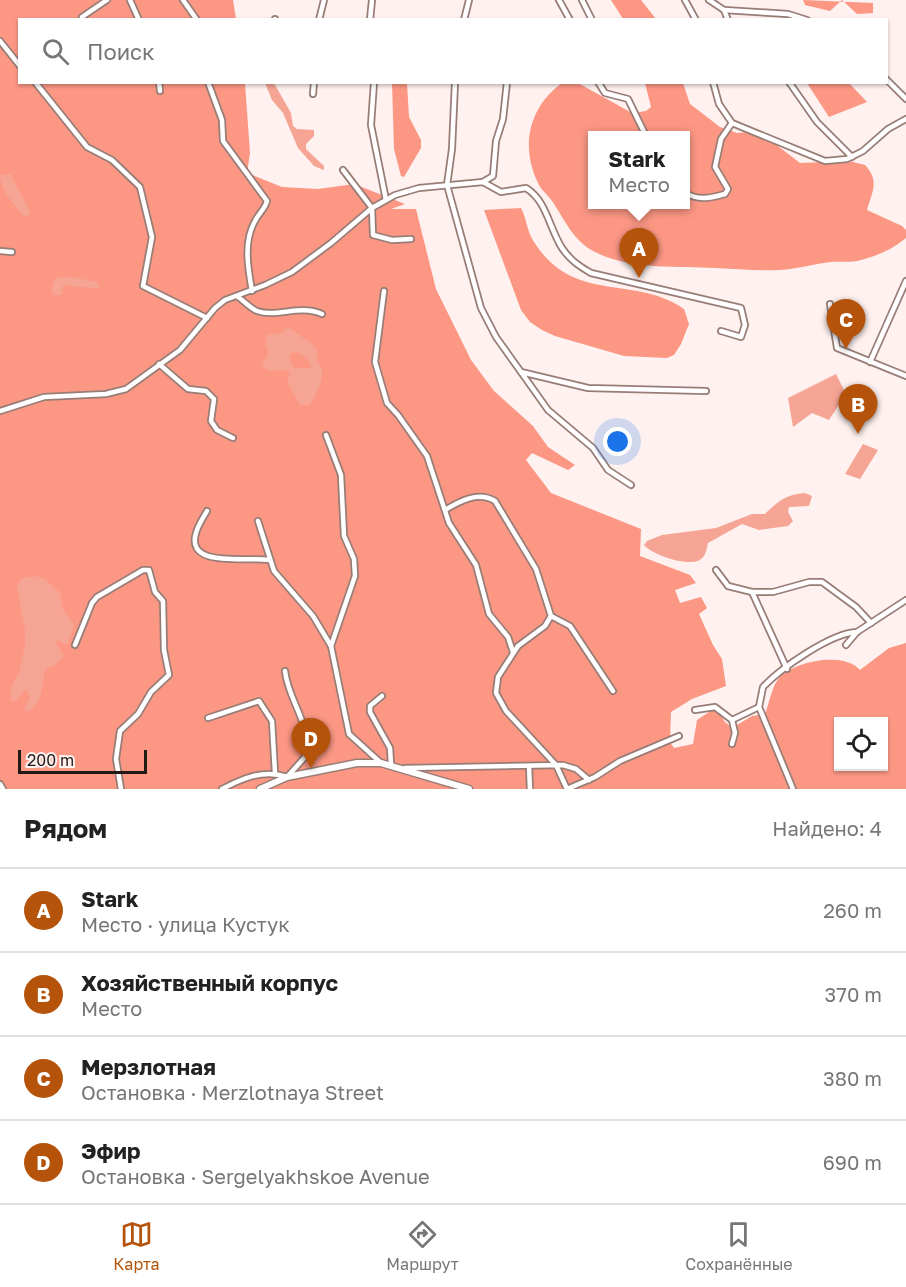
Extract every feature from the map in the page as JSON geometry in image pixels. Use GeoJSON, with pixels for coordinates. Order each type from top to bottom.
{"type":"FeatureCollection","features":[{"type":"Feature","properties":{"kind":"main road"},"geometry":{"type":"LineString","coordinates":[[260,789],[287,777],[357,763],[391,764],[469,789]]}},
{"type":"Feature","properties":{"kind":"street"},"geometry":{"type":"LineString","coordinates":[[82,17],[107,0]]}},
{"type":"Feature","properties":{"kind":"street"},"geometry":{"type":"LineString","coordinates":[[130,0],[138,18]]}},
{"type":"Feature","properties":{"kind":"street"},"geometry":{"type":"LineString","coordinates":[[183,0],[196,18]]}},
{"type":"Feature","properties":{"kind":"street"},"geometry":{"type":"LineString","coordinates":[[320,18],[324,0]]}},
{"type":"Feature","properties":{"kind":"street"},"geometry":{"type":"LineString","coordinates":[[369,18],[372,0]]}},
{"type":"Feature","properties":{"kind":"street"},"geometry":{"type":"LineString","coordinates":[[464,18],[469,0]]}},
{"type":"Feature","properties":{"kind":"street"},"geometry":{"type":"LineString","coordinates":[[559,0],[569,18]]}},
{"type":"Feature","properties":{"kind":"street"},"geometry":{"type":"LineString","coordinates":[[582,0],[591,18]]}},
{"type":"Feature","properties":{"kind":"street"},"geometry":{"type":"LineString","coordinates":[[685,0],[695,18]]}},
{"type":"Feature","properties":{"kind":"street"},"geometry":{"type":"LineString","coordinates":[[709,0],[724,10],[788,14],[801,18]]}},
{"type":"Feature","properties":{"kind":"street"},"geometry":{"type":"LineString","coordinates":[[724,10],[727,18]]}},
{"type":"Feature","properties":{"kind":"street"},"geometry":{"type":"LineString","coordinates":[[0,41],[18,64]]}},
{"type":"Feature","properties":{"kind":"street"},"geometry":{"type":"LineString","coordinates":[[888,81],[906,99]]}},
{"type":"Feature","properties":{"kind":"street"},"geometry":{"type":"LineString","coordinates":[[37,84],[87,147],[112,160],[140,187],[152,237],[143,286],[207,318]]}},
{"type":"Feature","properties":{"kind":"street"},"geometry":{"type":"LineString","coordinates":[[159,84],[160,91]]}},
{"type":"Feature","properties":{"kind":"street"},"geometry":{"type":"LineString","coordinates":[[209,84],[222,120],[223,141],[267,201],[254,222],[248,244],[247,264],[252,291]]}},
{"type":"Feature","properties":{"kind":"street"},"geometry":{"type":"LineString","coordinates":[[313,94],[314,84]]}},
{"type":"Feature","properties":{"kind":"street"},"geometry":{"type":"LineString","coordinates":[[374,84],[371,125],[386,200]]}},
{"type":"Feature","properties":{"kind":"street"},"geometry":{"type":"LineString","coordinates":[[455,84],[447,185],[481,308],[496,337],[548,410],[593,448],[608,470],[631,485]]}},
{"type":"Feature","properties":{"kind":"street"},"geometry":{"type":"LineString","coordinates":[[0,411],[44,397],[106,393],[126,389],[187,344],[207,318],[225,300],[238,297],[292,272],[372,208],[386,200],[419,188],[483,182],[493,176],[495,141],[503,119],[507,84]]}},
{"type":"Feature","properties":{"kind":"street"},"geometry":{"type":"LineString","coordinates":[[599,84],[605,93],[628,99],[644,131]]}},
{"type":"Feature","properties":{"kind":"street"},"geometry":{"type":"LineString","coordinates":[[714,84],[719,104],[732,123],[825,161],[839,161],[852,157],[906,119]]}},
{"type":"Feature","properties":{"kind":"street"},"geometry":{"type":"LineString","coordinates":[[790,84],[818,122],[852,157]]}},
{"type":"Feature","properties":{"kind":"street"},"geometry":{"type":"LineString","coordinates":[[690,194],[703,198],[725,194],[728,189],[715,167],[716,153],[732,123]]}},
{"type":"Feature","properties":{"kind":"street"},"geometry":{"type":"LineString","coordinates":[[343,170],[372,208],[373,236],[392,240],[411,239]]}},
{"type":"Feature","properties":{"kind":"street"},"geometry":{"type":"LineString","coordinates":[[483,182],[501,192],[526,188],[537,195],[562,247],[574,262],[591,273],[741,308],[746,325],[741,337],[721,331]]}},
{"type":"Feature","properties":{"kind":"street"},"geometry":{"type":"LineString","coordinates":[[0,251],[12,252]]}},
{"type":"Feature","properties":{"kind":"street"},"geometry":{"type":"LineString","coordinates":[[870,362],[906,280]]}},
{"type":"Feature","properties":{"kind":"street"},"geometry":{"type":"LineString","coordinates":[[384,291],[375,362],[387,403],[427,456],[445,510],[476,565],[489,614],[510,640],[513,652]]}},
{"type":"Feature","properties":{"kind":"street"},"geometry":{"type":"LineString","coordinates":[[238,297],[255,310],[263,312],[307,308],[322,314]]}},
{"type":"Feature","properties":{"kind":"street"},"geometry":{"type":"LineString","coordinates":[[830,304],[837,348],[906,376]]}},
{"type":"Feature","properties":{"kind":"street"},"geometry":{"type":"LineString","coordinates":[[159,364],[188,388],[207,391],[214,399],[211,421],[217,430],[233,438]]}},
{"type":"Feature","properties":{"kind":"street"},"geometry":{"type":"LineString","coordinates":[[521,372],[588,388],[706,391]]}},
{"type":"Feature","properties":{"kind":"street"},"geometry":{"type":"LineString","coordinates":[[326,435],[340,475],[344,536],[354,559],[355,576],[331,646]]}},
{"type":"Feature","properties":{"kind":"street"},"geometry":{"type":"LineString","coordinates":[[445,510],[468,499],[486,498],[495,501],[536,569],[551,616],[545,626],[525,638],[513,652],[498,677],[497,698],[506,711],[556,765],[567,789],[589,780],[620,761],[679,736]]}},
{"type":"Feature","properties":{"kind":"street"},"geometry":{"type":"LineString","coordinates":[[207,511],[195,533],[195,544],[201,553],[209,558],[254,557],[269,560]]}},
{"type":"Feature","properties":{"kind":"street"},"geometry":{"type":"LineString","coordinates":[[258,521],[274,571],[323,630],[331,646],[349,734],[381,763]]}},
{"type":"Feature","properties":{"kind":"street"},"geometry":{"type":"LineString","coordinates":[[75,645],[92,603],[97,597],[143,570],[149,570],[155,592],[163,602],[164,650],[169,675],[167,680],[151,692],[138,714],[120,731],[116,759],[121,789]]}},
{"type":"Feature","properties":{"kind":"street"},"geometry":{"type":"LineString","coordinates":[[716,570],[728,586],[752,592],[768,593],[808,582],[822,582],[852,603],[871,623]]}},
{"type":"Feature","properties":{"kind":"street"},"geometry":{"type":"LineString","coordinates":[[752,592],[786,669]]}},
{"type":"Feature","properties":{"kind":"street"},"geometry":{"type":"LineString","coordinates":[[846,645],[857,632],[906,600]]}},
{"type":"Feature","properties":{"kind":"street"},"geometry":{"type":"LineString","coordinates":[[551,616],[570,626],[613,691]]}},
{"type":"Feature","properties":{"kind":"street"},"geometry":{"type":"LineString","coordinates":[[793,789],[759,707],[763,687],[825,641],[837,635],[857,632]]}},
{"type":"Feature","properties":{"kind":"street"},"geometry":{"type":"LineString","coordinates":[[222,789],[246,777],[275,773],[287,777],[305,757],[307,735],[286,685],[285,671]]}},
{"type":"Feature","properties":{"kind":"street"},"geometry":{"type":"LineString","coordinates":[[382,696],[370,706],[370,712],[390,748],[391,764]]}},
{"type":"Feature","properties":{"kind":"street"},"geometry":{"type":"LineString","coordinates":[[208,718],[259,701],[272,721],[275,773]]}},
{"type":"Feature","properties":{"kind":"street"},"geometry":{"type":"LineString","coordinates":[[695,710],[706,706],[715,707],[732,720],[735,733],[732,744]]}},
{"type":"Feature","properties":{"kind":"street"},"geometry":{"type":"LineString","coordinates":[[732,720],[759,707]]}},
{"type":"Feature","properties":{"kind":"street"},"geometry":{"type":"LineString","coordinates":[[405,768],[556,765],[576,769],[589,780]]}},
{"type":"Feature","properties":{"kind":"street"},"geometry":{"type":"LineString","coordinates":[[529,766],[530,789]]}},
{"type":"Feature","properties":{"kind":"shaded area"},"geometry":{"type":"Polygon","coordinates":[[[0,0],[233,0],[236,18],[18,18],[18,84],[245,84],[250,153],[247,173],[282,187],[318,189],[354,184],[405,204],[391,209],[416,209],[436,289],[471,360],[494,391],[533,426],[548,447],[575,465],[568,470],[532,453],[526,460],[551,493],[641,529],[640,556],[690,575],[696,583],[675,590],[680,603],[701,597],[707,608],[699,614],[722,659],[726,686],[692,699],[671,712],[670,742],[674,748],[693,744],[697,720],[712,710],[719,710],[724,721],[732,728],[752,716],[765,714],[777,681],[786,672],[796,667],[819,660],[831,660],[853,664],[860,670],[889,648],[906,643],[906,789],[0,789],[0,0]]]}},
{"type":"Feature","properties":{"kind":"shaded area"},"geometry":{"type":"Polygon","coordinates":[[[611,0],[641,0],[655,18],[622,18],[611,0]]]}},
{"type":"Feature","properties":{"kind":"shaded area"},"geometry":{"type":"Polygon","coordinates":[[[803,0],[840,2],[830,11],[805,5],[803,0]]]}},
{"type":"Feature","properties":{"kind":"shaded area"},"geometry":{"type":"Polygon","coordinates":[[[844,2],[873,3],[873,13],[857,14],[844,2]]]}},
{"type":"Feature","properties":{"kind":"shaded area"},"geometry":{"type":"Polygon","coordinates":[[[265,84],[275,84],[291,113],[293,126],[297,129],[314,130],[314,136],[306,144],[306,149],[324,166],[324,170],[314,166],[298,148],[283,113],[272,100],[265,84]]]}},
{"type":"Feature","properties":{"kind":"shaded area"},"geometry":{"type":"Polygon","coordinates":[[[392,84],[407,84],[409,117],[421,140],[421,148],[404,177],[401,176],[394,149],[392,84]]]}},
{"type":"Feature","properties":{"kind":"shaded area"},"geometry":{"type":"Polygon","coordinates":[[[561,84],[580,84],[632,113],[646,111],[651,107],[645,84],[683,84],[690,104],[720,127],[737,133],[749,132],[770,140],[800,163],[849,161],[865,165],[874,182],[867,210],[902,226],[906,230],[906,238],[885,252],[861,260],[830,262],[780,270],[655,266],[609,258],[587,247],[575,236],[539,186],[533,169],[529,141],[535,115],[561,84]]]}},
{"type":"Feature","properties":{"kind":"shaded area"},"geometry":{"type":"Polygon","coordinates":[[[808,84],[850,84],[867,102],[829,117],[808,84]]]}},
{"type":"Feature","properties":{"kind":"shaded area"},"geometry":{"type":"Polygon","coordinates":[[[10,174],[31,213],[25,217],[3,187],[0,175],[10,174]]]}},
{"type":"Feature","properties":{"kind":"shaded area"},"geometry":{"type":"Polygon","coordinates":[[[521,208],[534,242],[550,262],[567,274],[586,282],[645,293],[665,299],[684,309],[689,324],[674,355],[667,358],[624,356],[555,336],[530,322],[521,310],[484,210],[521,208]]]}},
{"type":"Feature","properties":{"kind":"shaded area"},"geometry":{"type":"Polygon","coordinates":[[[71,277],[98,282],[99,289],[63,285],[62,295],[53,295],[52,288],[55,278],[71,277]]]}},
{"type":"Feature","properties":{"kind":"shaded area"},"geometry":{"type":"Polygon","coordinates":[[[289,328],[311,343],[318,352],[317,360],[322,377],[310,405],[300,405],[287,382],[290,374],[285,370],[268,371],[262,363],[268,355],[268,348],[265,345],[267,335],[282,333],[283,330],[289,328]],[[293,352],[289,356],[293,368],[311,368],[310,362],[299,353],[293,352]]]}},
{"type":"Feature","properties":{"kind":"shaded area"},"geometry":{"type":"Polygon","coordinates":[[[836,374],[846,394],[829,420],[812,413],[793,427],[788,398],[836,374]]]}},
{"type":"Feature","properties":{"kind":"shaded area"},"geometry":{"type":"Polygon","coordinates":[[[863,444],[878,450],[860,479],[845,474],[863,444]]]}},
{"type":"Feature","properties":{"kind":"shaded area"},"geometry":{"type":"Polygon","coordinates":[[[805,493],[812,496],[809,506],[789,507],[788,512],[793,521],[788,526],[759,530],[742,524],[708,543],[704,556],[698,561],[673,560],[655,553],[644,545],[647,541],[662,535],[716,528],[752,514],[765,514],[783,499],[805,493]]]}},
{"type":"Feature","properties":{"kind":"shaded area"},"geometry":{"type":"Polygon","coordinates":[[[35,576],[45,579],[60,593],[63,609],[74,625],[68,643],[64,645],[58,640],[55,642],[64,656],[54,666],[45,669],[39,699],[27,712],[24,710],[30,697],[26,689],[16,701],[11,701],[11,687],[19,673],[25,645],[25,629],[17,589],[20,579],[35,576]]]}},
{"type":"Feature","properties":{"kind":"place","name":"Stark"},"geometry":{"type":"Point","coordinates":[639,278]}},
{"type":"Feature","properties":{"kind":"place","name":"Мерзлотная"},"geometry":{"type":"Point","coordinates":[846,349]}},
{"type":"Feature","properties":{"kind":"place","name":"Хозяйственный корпус"},"geometry":{"type":"Point","coordinates":[858,434]}},
{"type":"Feature","properties":{"kind":"place","name":"Эфир"},"geometry":{"type":"Point","coordinates":[311,768]}}]}
